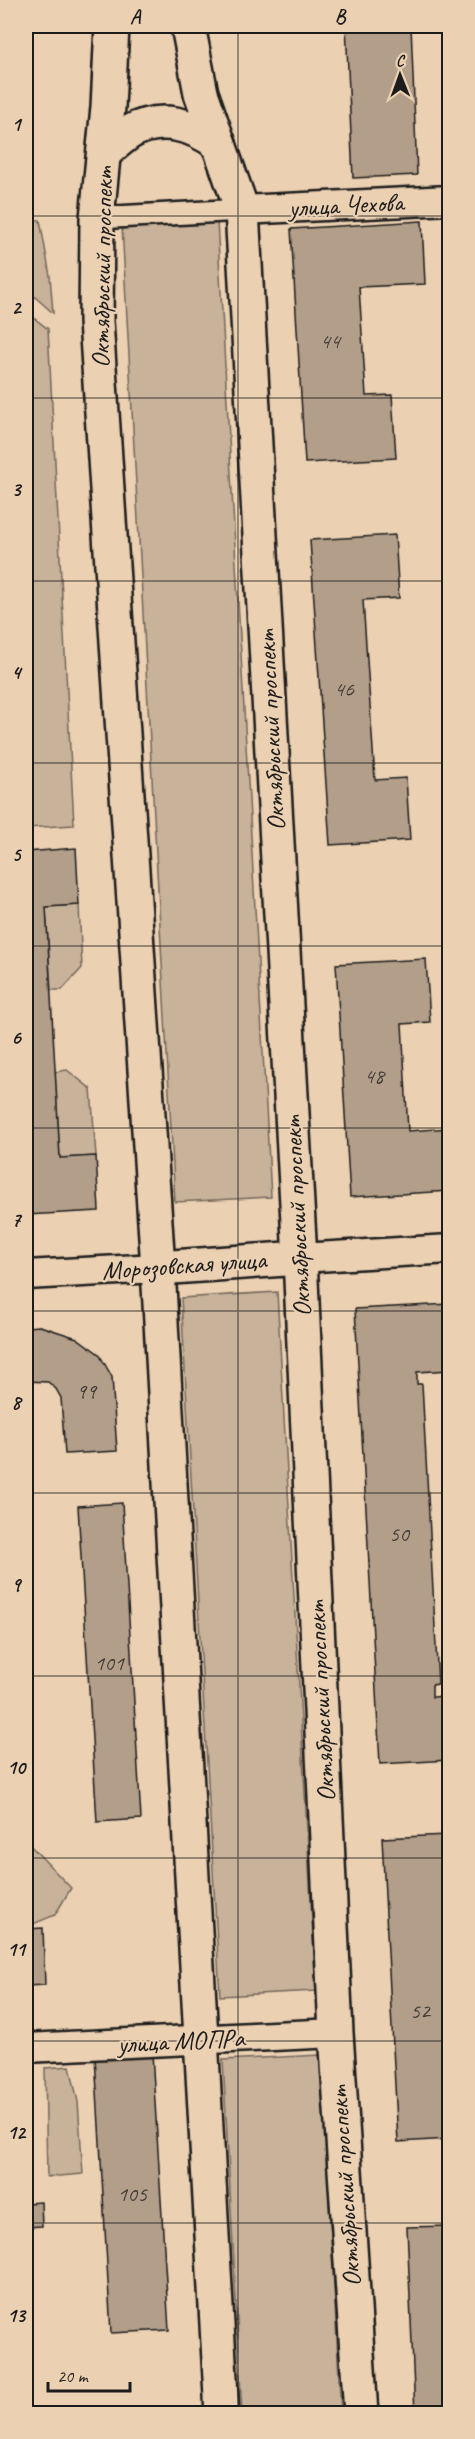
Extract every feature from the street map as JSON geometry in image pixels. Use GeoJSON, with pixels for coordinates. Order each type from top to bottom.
{"type":"FeatureCollection","features":[{"type":"Feature","properties":{"kind":"main road","name":"Октябрьский проспект"},"geometry":{"type":"LineString","coordinates":[[112,26],[104,153],[97,218],[96,321],[158,1268],[222,2414]]}},
{"type":"Feature","properties":{"kind":"main road","name":"Октябрьский проспект"},"geometry":{"type":"LineString","coordinates":[[188,26],[201,93],[242,210],[300,1258],[336,2033],[361,2414]]}},
{"type":"Feature","properties":{"kind":"main road"},"geometry":{"type":"LineString","coordinates":[[104,153],[131,132],[155,123],[176,123],[202,131],[219,144]]}},
{"type":"Feature","properties":{"kind":"main road","name":"Морозовская улица"},"geometry":{"type":"LineString","coordinates":[[158,1268],[300,1258]]}},
{"type":"Feature","properties":{"kind":"street","name":"улица Чехова"},"geometry":{"type":"LineString","coordinates":[[242,210],[450,200]]}},
{"type":"Feature","properties":{"kind":"street"},"geometry":{"type":"LineString","coordinates":[[97,218],[242,210]]}},
{"type":"Feature","properties":{"kind":"street","name":"Морозовская улица"},"geometry":{"type":"LineString","coordinates":[[300,1258],[450,1249]]}},
{"type":"Feature","properties":{"kind":"street","name":"Морозовская улица"},"geometry":{"type":"LineString","coordinates":[[26,1275],[158,1268]]}},
{"type":"Feature","properties":{"kind":"street","name":"улица МОПРа"},"geometry":{"type":"LineString","coordinates":[[26,2048],[336,2033]]}},
{"type":"Feature","properties":{"kind":"shaded area"},"geometry":{"type":"Polygon","coordinates":[[[26,220],[40,220],[50,276],[53,313],[26,289],[26,220]]]}},
{"type":"Feature","properties":{"kind":"shaded area"},"geometry":{"type":"Polygon","coordinates":[[[217,221],[271,1197],[175,1202],[122,226],[217,221]]]}},
{"type":"Feature","properties":{"kind":"shaded area"},"geometry":{"type":"Polygon","coordinates":[[[26,312],[48,329],[74,825],[26,828],[26,312]]]}},
{"type":"Feature","properties":{"kind":"shaded area"},"geometry":{"type":"Polygon","coordinates":[[[79,905],[82,968],[62,990],[51,990],[46,907],[79,905]]]}},
{"type":"Feature","properties":{"kind":"shaded area"},"geometry":{"type":"Polygon","coordinates":[[[67,1070],[91,1089],[96,1156],[60,1158],[55,1072],[67,1070]]]}},
{"type":"Feature","properties":{"kind":"shaded area"},"geometry":{"type":"Polygon","coordinates":[[[277,1292],[316,1991],[220,1996],[181,1298],[277,1292]]]}},
{"type":"Feature","properties":{"kind":"shaded area"},"geometry":{"type":"Polygon","coordinates":[[[26,1841],[71,1888],[55,1915],[26,1927],[26,1841]]]}},
{"type":"Feature","properties":{"kind":"shaded area"},"geometry":{"type":"Polygon","coordinates":[[[321,2055],[341,2413],[242,2413],[223,2060],[321,2055]]]}},
{"type":"Feature","properties":{"kind":"shaded area"},"geometry":{"type":"Polygon","coordinates":[[[70,2066],[78,2102],[83,2174],[47,2177],[45,2068],[70,2066]]]}},
{"type":"Feature","properties":{"kind":"building"},"geometry":{"type":"Polygon","coordinates":[[[26,26],[30,83],[26,83],[26,26]]]}},
{"type":"Feature","properties":{"kind":"building"},"geometry":{"type":"Polygon","coordinates":[[[346,26],[411,26],[417,175],[353,178],[346,26]]]}},
{"type":"Feature","properties":{"kind":"building"},"geometry":{"type":"Polygon","coordinates":[[[422,221],[425,284],[359,287],[366,396],[392,395],[396,458],[305,463],[291,229],[422,221]]]}},
{"type":"Feature","properties":{"kind":"building"},"geometry":{"type":"Polygon","coordinates":[[[395,535],[399,598],[363,600],[375,780],[406,778],[410,840],[330,845],[310,540],[395,535]]]}},
{"type":"Feature","properties":{"kind":"building"},"geometry":{"type":"Polygon","coordinates":[[[76,848],[79,905],[46,907],[60,1158],[96,1156],[99,1211],[26,1215],[26,852],[76,848]]]}},
{"type":"Feature","properties":{"kind":"building"},"geometry":{"type":"Polygon","coordinates":[[[426,959],[430,1022],[402,1024],[408,1131],[450,1128],[450,1191],[350,1197],[336,964],[426,959]]]}},
{"type":"Feature","properties":{"kind":"building"},"geometry":{"type":"Polygon","coordinates":[[[450,1304],[450,1370],[417,1372],[417,1384],[422,1384],[438,1684],[432,1685],[432,1697],[450,1696],[450,1760],[380,1764],[355,1309],[450,1304]]]}},
{"type":"Feature","properties":{"kind":"building"},"geometry":{"type":"Polygon","coordinates":[[[40,1326],[77,1338],[99,1354],[112,1377],[117,1451],[65,1454],[61,1398],[48,1382],[26,1381],[26,1327],[40,1326]]]}},
{"type":"Feature","properties":{"kind":"building"},"geometry":{"type":"Polygon","coordinates":[[[122,1503],[141,1819],[97,1822],[78,1506],[122,1503]]]}},
{"type":"Feature","properties":{"kind":"building"},"geometry":{"type":"Polygon","coordinates":[[[447,1835],[450,1884],[450,2139],[398,2142],[382,1838],[447,1835]]]}},
{"type":"Feature","properties":{"kind":"building"},"geometry":{"type":"Polygon","coordinates":[[[43,1928],[45,1985],[26,1986],[26,1929],[43,1928]]]}},
{"type":"Feature","properties":{"kind":"building"},"geometry":{"type":"Polygon","coordinates":[[[152,2054],[169,2330],[111,2333],[95,2057],[152,2054]]]}},
{"type":"Feature","properties":{"kind":"building"},"geometry":{"type":"Polygon","coordinates":[[[41,2202],[42,2226],[26,2227],[26,2203],[41,2202]]]}},
{"type":"Feature","properties":{"kind":"building"},"geometry":{"type":"Polygon","coordinates":[[[450,2226],[450,2414],[415,2414],[407,2227],[450,2226]]]}}]}
